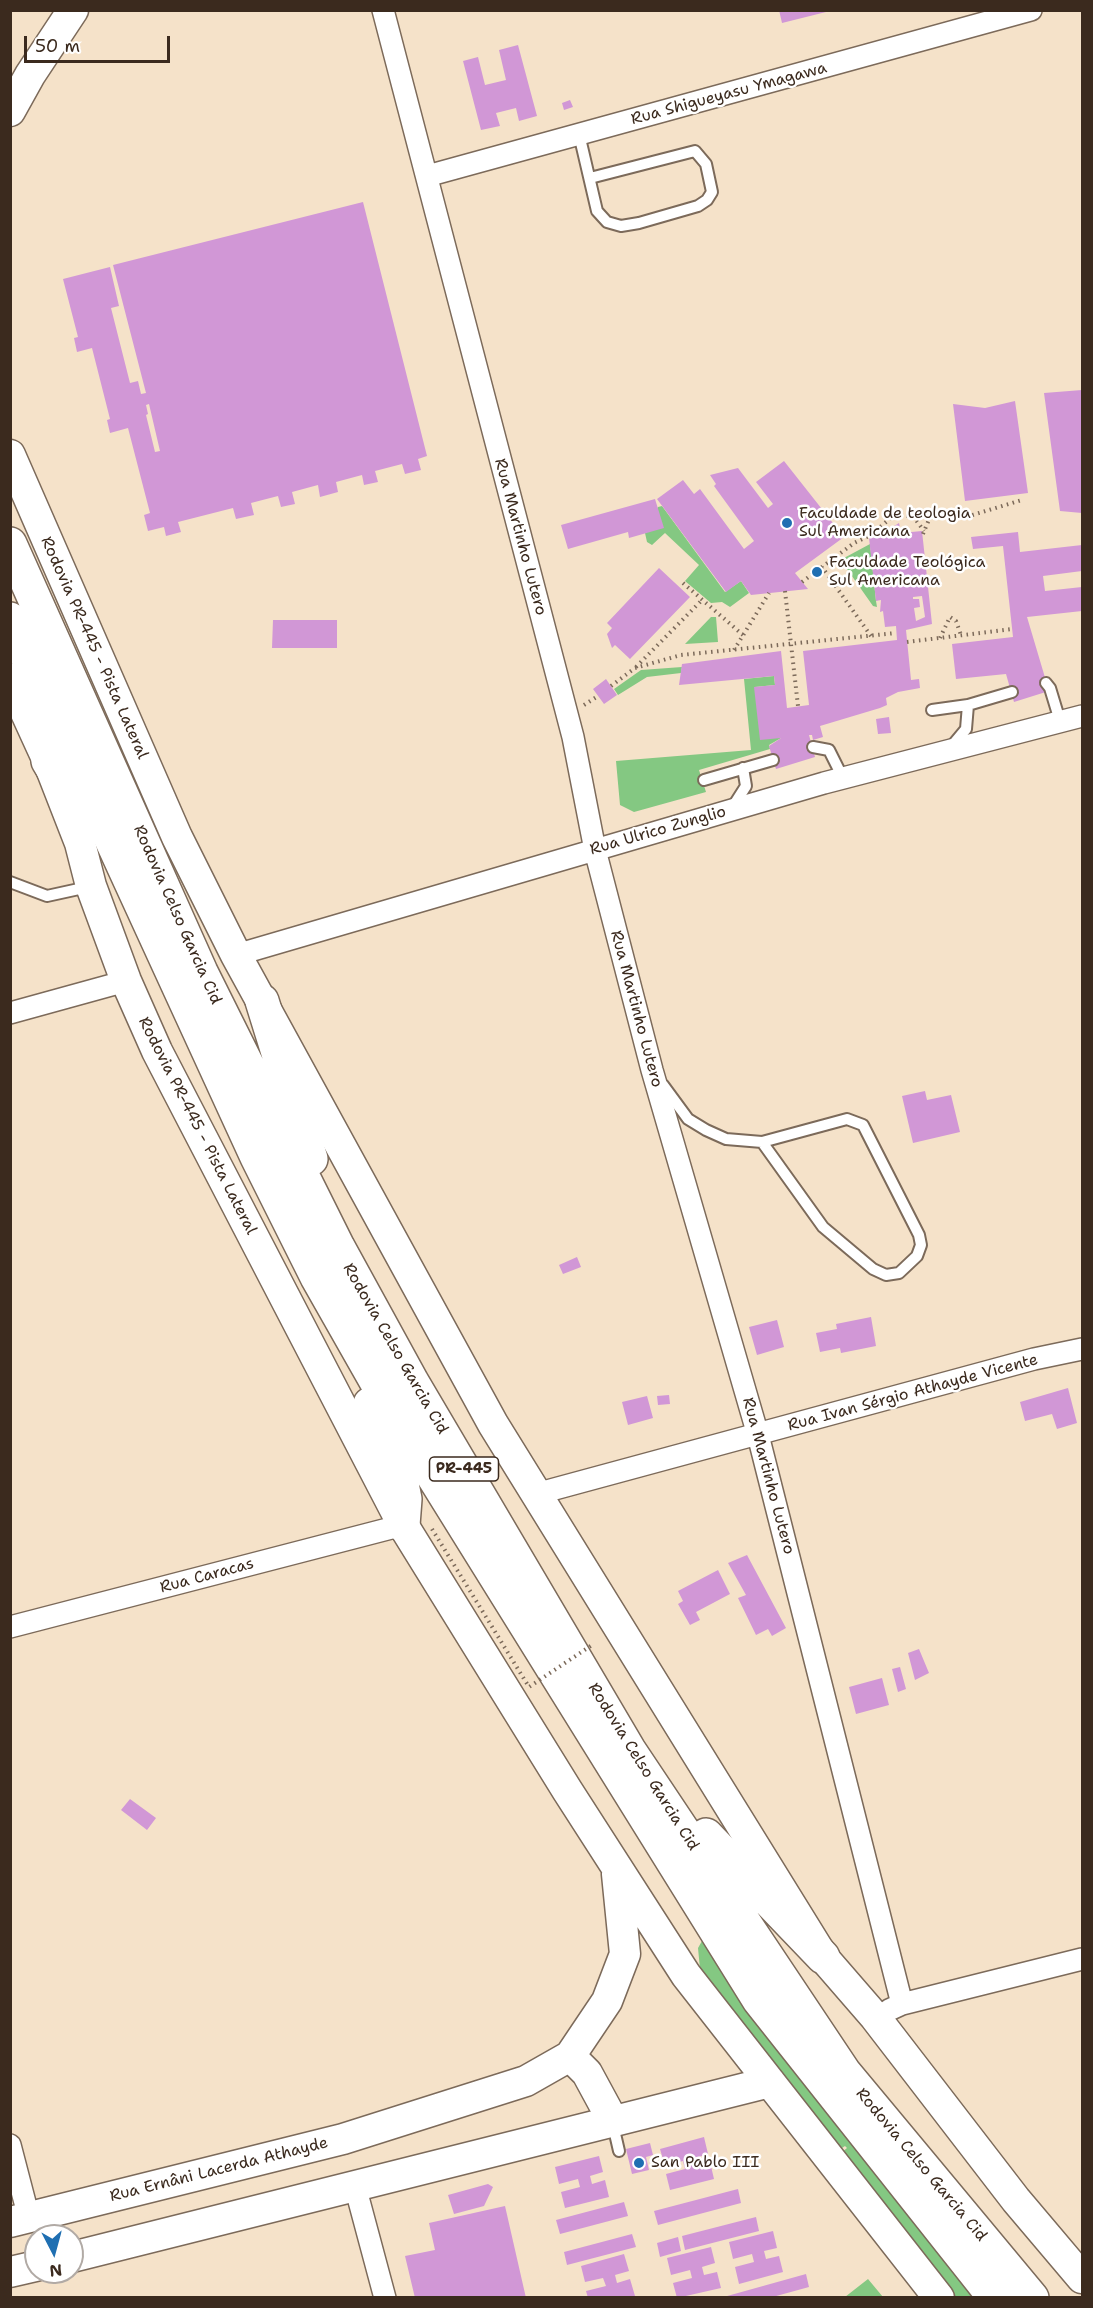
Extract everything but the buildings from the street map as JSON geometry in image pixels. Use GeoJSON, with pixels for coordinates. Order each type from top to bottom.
{"type":"FeatureCollection","features":[{"type":"Feature","properties":{"kind":"highway","name":"Rodovia Celso Garcia Cid"},"geometry":{"type":"LineString","coordinates":[[10,544],[201,972],[338,1247],[412,1382],[629,1750],[844,2072],[1032,2298]]}},
{"type":"Feature","properties":{"kind":"highway","name":"Rodovia Celso Garcia Cid"},"geometry":{"type":"LineString","coordinates":[[10,619],[257,1157],[317,1277],[397,1418],[759,2000],[995,2298]]}},
{"type":"Feature","properties":{"kind":"highway"},"geometry":{"type":"LineString","coordinates":[[48,761],[169,967]]}},
{"type":"Feature","properties":{"kind":"highway"},"geometry":{"type":"LineString","coordinates":[[262,1001],[338,1247]]}},
{"type":"Feature","properties":{"kind":"highway"},"geometry":{"type":"LineString","coordinates":[[317,1277],[401,1479],[405,1499],[418,1527]]}},
{"type":"Feature","properties":{"kind":"highway"},"geometry":{"type":"LineString","coordinates":[[629,1750],[740,1873],[823,1957]]}},
{"type":"Feature","properties":{"kind":"street"},"geometry":{"type":"LineString","coordinates":[[10,111],[30,75],[73,10]]}},
{"type":"Feature","properties":{"kind":"street","name":"Rua Martinho Lutero"},"geometry":{"type":"LineString","coordinates":[[383,10],[573,737],[595,850],[652,1070],[758,1435],[902,2004]]}},
{"type":"Feature","properties":{"kind":"street","name":"Rua Shigueyasu Ymagawa"},"geometry":{"type":"LineString","coordinates":[[427,176],[491,156],[1031,10]]}},
{"type":"Feature","properties":{"kind":"street","name":"Rodovia PR-445 - Pista Lateral"},"geometry":{"type":"LineString","coordinates":[[10,455],[177,837],[236,955],[262,1001]]}},
{"type":"Feature","properties":{"kind":"street","name":"Rodovia PR-445 - Pista Lateral"},"geometry":{"type":"LineString","coordinates":[[10,678],[48,761],[80,843],[91,886],[126,981],[156,1051],[378,1477],[418,1527]]}},
{"type":"Feature","properties":{"kind":"street","name":"Rua Ulrico Zunglio"},"geometry":{"type":"LineString","coordinates":[[236,955],[843,778],[1083,716]]}},
{"type":"Feature","properties":{"kind":"street"},"geometry":{"type":"LineString","coordinates":[[10,1013],[126,981]]}},
{"type":"Feature","properties":{"kind":"street","name":"PR-445"},"geometry":{"type":"LineString","coordinates":[[262,1001],[493,1424],[823,1957],[875,2017],[1016,2200],[1083,2278]]}},
{"type":"Feature","properties":{"kind":"street","name":"Rua Ivan Sérgio Athayde Vicente"},"geometry":{"type":"LineString","coordinates":[[536,1494],[1034,1359],[1083,1349]]}},
{"type":"Feature","properties":{"kind":"street"},"geometry":{"type":"LineString","coordinates":[[418,1527],[616,1868],[686,1975],[939,2298]]}},
{"type":"Feature","properties":{"kind":"street","name":"Rua Caracas"},"geometry":{"type":"LineString","coordinates":[[10,1627],[418,1527]]}},
{"type":"Feature","properties":{"kind":"street"},"geometry":{"type":"LineString","coordinates":[[343,2139],[526,2081],[570,2056],[607,2001],[626,1954],[616,1868]]}},
{"type":"Feature","properties":{"kind":"street"},"geometry":{"type":"LineString","coordinates":[[875,2017],[902,2004],[1083,1959]]}},
{"type":"Feature","properties":{"kind":"street"},"geometry":{"type":"LineString","coordinates":[[570,2056],[587,2073],[613,2121]]}},
{"type":"Feature","properties":{"kind":"street"},"geometry":{"type":"LineString","coordinates":[[84,2254],[770,2082]]}},
{"type":"Feature","properties":{"kind":"street","name":"Rua Ernâni Lacerda Athayde"},"geometry":{"type":"LineString","coordinates":[[20,2220],[343,2139],[355,2186]]}},
{"type":"Feature","properties":{"kind":"street"},"geometry":{"type":"LineString","coordinates":[[10,2145],[20,2220]]}},
{"type":"Feature","properties":{"kind":"street"},"geometry":{"type":"LineString","coordinates":[[355,2186],[385,2298]]}},
{"type":"Feature","properties":{"kind":"lane"},"geometry":{"type":"LineString","coordinates":[[579,134],[597,211],[607,222],[621,226],[698,206],[712,192],[706,164],[695,151],[590,178]]}},
{"type":"Feature","properties":{"kind":"lane"},"geometry":{"type":"LineString","coordinates":[[1046,683],[1050,688],[1060,721]]}},
{"type":"Feature","properties":{"kind":"lane"},"geometry":{"type":"LineString","coordinates":[[932,711],[968,705],[1012,692]]}},
{"type":"Feature","properties":{"kind":"lane"},"geometry":{"type":"LineString","coordinates":[[949,750],[966,729],[968,705]]}},
{"type":"Feature","properties":{"kind":"lane"},"geometry":{"type":"LineString","coordinates":[[813,747],[829,750],[843,778]]}},
{"type":"Feature","properties":{"kind":"lane"},"geometry":{"type":"LineString","coordinates":[[704,780],[773,760]]}},
{"type":"Feature","properties":{"kind":"lane"},"geometry":{"type":"LineString","coordinates":[[729,811],[746,786],[743,768]]}},
{"type":"Feature","properties":{"kind":"lane"},"geometry":{"type":"LineString","coordinates":[[10,882],[46,896],[91,886]]}},
{"type":"Feature","properties":{"kind":"lane"},"geometry":{"type":"LineString","coordinates":[[652,1070],[688,1119],[726,1139],[762,1142],[847,1119],[863,1125],[919,1235],[921,1245],[917,1256],[899,1273],[886,1275],[866,1264],[823,1227],[762,1142]]}},
{"type":"Feature","properties":{"kind":"lane"},"geometry":{"type":"LineString","coordinates":[[613,2121],[620,2151]]}},
{"type":"Feature","properties":{"kind":"path"},"geometry":{"type":"LineString","coordinates":[[802,582],[854,543],[871,535],[888,519],[913,516],[969,516],[1022,500]]}},
{"type":"Feature","properties":{"kind":"path"},"geometry":{"type":"LineString","coordinates":[[913,516],[924,533],[930,516]]}},
{"type":"Feature","properties":{"kind":"path"},"geometry":{"type":"LineString","coordinates":[[822,567],[871,636]]}},
{"type":"Feature","properties":{"kind":"path"},"geometry":{"type":"LineString","coordinates":[[684,583],[743,635]]}},
{"type":"Feature","properties":{"kind":"path"},"geometry":{"type":"LineString","coordinates":[[785,591],[798,706]]}},
{"type":"Feature","properties":{"kind":"path"},"geometry":{"type":"LineString","coordinates":[[734,650],[769,593]]}},
{"type":"Feature","properties":{"kind":"path"},"geometry":{"type":"LineString","coordinates":[[611,686],[635,668],[702,600]]}},
{"type":"Feature","properties":{"kind":"path"},"geometry":{"type":"LineString","coordinates":[[940,638],[950,617],[959,625],[960,635]]}},
{"type":"Feature","properties":{"kind":"path"},"geometry":{"type":"LineString","coordinates":[[907,642],[1012,628]]}},
{"type":"Feature","properties":{"kind":"path"},"geometry":{"type":"LineString","coordinates":[[635,668],[681,655],[896,633]]}},
{"type":"Feature","properties":{"kind":"path"},"geometry":{"type":"LineString","coordinates":[[418,1527],[529,1687],[592,1645]]}},
{"type":"Feature","properties":{"kind":"green space"},"geometry":{"type":"Polygon","coordinates":[[[662,506],[725,592],[741,581],[749,593],[730,607],[722,602],[711,603],[685,581],[699,565],[665,533],[652,545],[647,542],[645,533],[658,507],[662,506]]]}},
{"type":"Feature","properties":{"kind":"green space"},"geometry":{"type":"Polygon","coordinates":[[[870,544],[877,607],[873,606],[842,562],[844,558],[870,544]]]}},
{"type":"Feature","properties":{"kind":"green space"},"geometry":{"type":"Polygon","coordinates":[[[711,617],[716,617],[718,642],[685,644],[711,617]]]}},
{"type":"Feature","properties":{"kind":"green space"},"geometry":{"type":"Polygon","coordinates":[[[682,667],[681,673],[647,677],[618,695],[614,689],[641,670],[682,667]]]}},
{"type":"Feature","properties":{"kind":"green space"},"geometry":{"type":"Polygon","coordinates":[[[774,676],[775,685],[755,687],[781,738],[769,745],[770,749],[699,770],[706,792],[634,812],[620,805],[616,761],[751,750],[744,679],[774,676]]]}},
{"type":"Feature","properties":{"kind":"green space"},"geometry":{"type":"Polygon","coordinates":[[[706,1934],[986,2297],[950,2297],[841,2153],[847,2148],[845,2146],[839,2150],[700,1969],[698,1948],[706,1934]]]}},
{"type":"Feature","properties":{"kind":"green space"},"geometry":{"type":"Polygon","coordinates":[[[868,2279],[883,2297],[845,2297],[868,2279]]]}},
{"type":"Feature","properties":{"kind":"place","name":"Faculdade de teologia Sul Americana"},"geometry":{"type":"Point","coordinates":[787,523]}},
{"type":"Feature","properties":{"kind":"place","name":"Faculdade Teológica Sul Americana"},"geometry":{"type":"Point","coordinates":[817,572]}},
{"type":"Feature","properties":{"kind":"place","name":"San Pablo III"},"geometry":{"type":"Point","coordinates":[639,2163]}}]}
